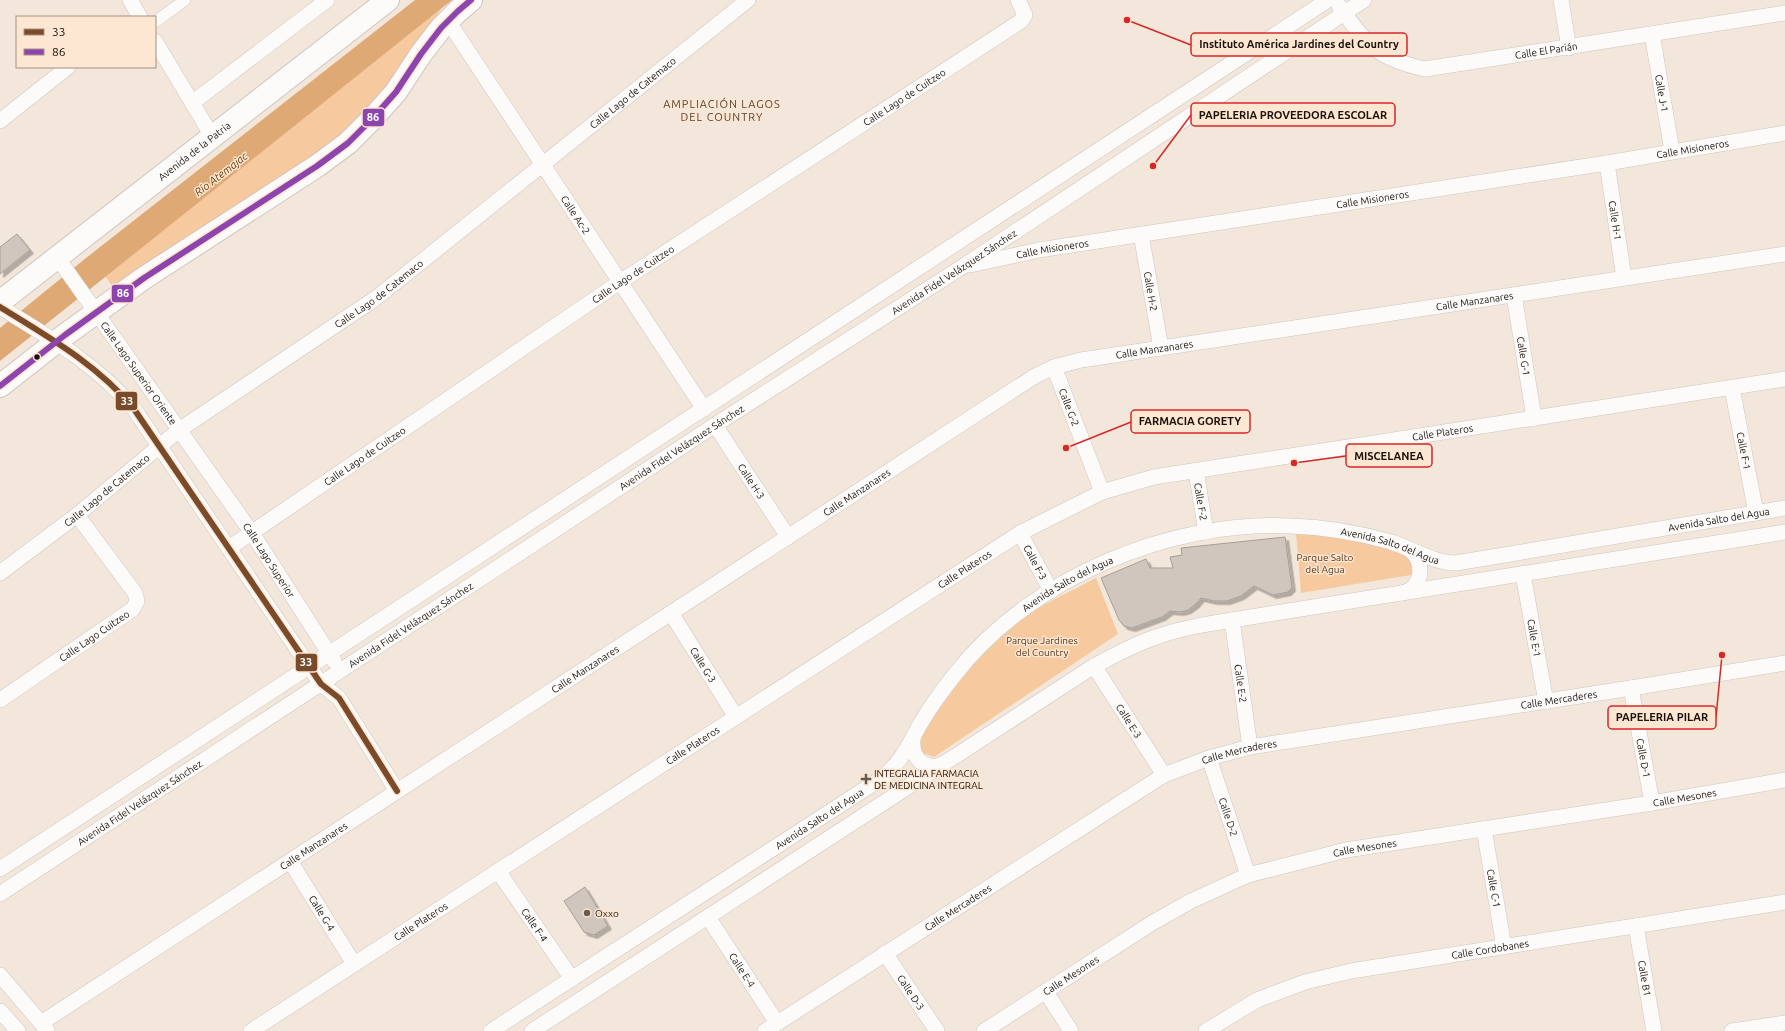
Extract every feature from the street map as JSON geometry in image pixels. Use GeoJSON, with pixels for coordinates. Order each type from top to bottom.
{"type":"FeatureCollection","features":[{"type":"Feature","properties":{"kind":"main road","name":"Avenida de la Patria"},"geometry":{"type":"LineString","coordinates":[[2,306],[60,262],[212,136],[388,0]]}},
{"type":"Feature","properties":{"kind":"main road"},"geometry":{"type":"LineString","coordinates":[[0,386],[49,339],[93,308],[144,278],[317,166],[348,143],[396,92],[421,54],[448,21],[471,0]]}},
{"type":"Feature","properties":{"kind":"street"},"geometry":{"type":"LineString","coordinates":[[156,21],[185,0]]}},
{"type":"Feature","properties":{"kind":"street"},"geometry":{"type":"LineString","coordinates":[[192,103],[327,0]]}},
{"type":"Feature","properties":{"kind":"street","name":"Calle Lago de Catemaco"},"geometry":{"type":"LineString","coordinates":[[0,573],[77,515],[179,430],[376,298],[748,0]]}},
{"type":"Feature","properties":{"kind":"street","name":"Calle Lago de Cuitzeo"},"geometry":{"type":"LineString","coordinates":[[229,548],[620,282],[1021,21],[1025,14],[1018,0]]}},
{"type":"Feature","properties":{"kind":"street","name":"Avenida Fidel Velázquez Sánchez"},"geometry":{"type":"LineString","coordinates":[[0,869],[1328,0]]}},
{"type":"Feature","properties":{"kind":"street","name":"Calle El Parián"},"geometry":{"type":"LineString","coordinates":[[1335,0],[1357,31],[1378,51],[1390,59],[1404,65],[1425,69],[1569,48],[1785,13]]}},
{"type":"Feature","properties":{"kind":"street","name":"Avenida Fidel Velázquez Sánchez"},"geometry":{"type":"LineString","coordinates":[[0,894],[784,380],[962,267],[1364,0]]}},
{"type":"Feature","properties":{"kind":"street"},"geometry":{"type":"LineString","coordinates":[[1561,0],[1569,48]]}},
{"type":"Feature","properties":{"kind":"street","name":"Calle Ac-2"},"geometry":{"type":"LineString","coordinates":[[448,21],[704,409]]}},
{"type":"Feature","properties":{"kind":"street","name":"Calle J-1"},"geometry":{"type":"LineString","coordinates":[[1652,34],[1672,151]]}},
{"type":"Feature","properties":{"kind":"street"},"geometry":{"type":"LineString","coordinates":[[156,43],[212,136]]}},
{"type":"Feature","properties":{"kind":"street"},"geometry":{"type":"LineString","coordinates":[[0,120],[67,68]]}},
{"type":"Feature","properties":{"kind":"street","name":"Calle Misioneros"},"geometry":{"type":"LineString","coordinates":[[962,267],[1039,250],[1785,133]]}},
{"type":"Feature","properties":{"kind":"street","name":"Calle H-1"},"geometry":{"type":"LineString","coordinates":[[1607,162],[1624,278]]}},
{"type":"Feature","properties":{"kind":"street","name":"Calle H-2"},"geometry":{"type":"LineString","coordinates":[[1141,234],[1161,348]]}},
{"type":"Feature","properties":{"kind":"street","name":"Calle Manzanares"},"geometry":{"type":"LineString","coordinates":[[44,1027],[290,861],[1034,376],[1081,360],[1785,254]]}},
{"type":"Feature","properties":{"kind":"street","name":"Calle Lago Superior Oriente"},"geometry":{"type":"LineString","coordinates":[[60,262],[179,430]]}},
{"type":"Feature","properties":{"kind":"street","name":"Calle G-1"},"geometry":{"type":"LineString","coordinates":[[1514,295],[1534,418]]}},
{"type":"Feature","properties":{"kind":"street"},"geometry":{"type":"LineString","coordinates":[[2,306],[88,364],[116,388],[134,409],[321,684],[339,698],[397,791]]}},
{"type":"Feature","properties":{"kind":"street"},"geometry":{"type":"LineString","coordinates":[[773,363],[784,380]]}},
{"type":"Feature","properties":{"kind":"street","name":"Calle G-2"},"geometry":{"type":"LineString","coordinates":[[1054,368],[1102,492]]}},
{"type":"Feature","properties":{"kind":"street","name":"Calle Plateros"},"geometry":{"type":"LineString","coordinates":[[251,1031],[1020,534],[1102,492],[1154,477],[1785,379]]}},
{"type":"Feature","properties":{"kind":"street","name":"Calle F-1"},"geometry":{"type":"LineString","coordinates":[[1732,388],[1756,513]]}},
{"type":"Feature","properties":{"kind":"street","name":"Calle H-3"},"geometry":{"type":"LineString","coordinates":[[715,425],[788,537]]}},
{"type":"Feature","properties":{"kind":"street","name":"Calle Lago Superior"},"geometry":{"type":"LineString","coordinates":[[179,430],[252,533],[341,671]]}},
{"type":"Feature","properties":{"kind":"street","name":"Calle F-2"},"geometry":{"type":"LineString","coordinates":[[1196,471],[1206,532]]}},
{"type":"Feature","properties":{"kind":"street","name":"Avenida Salto del Agua"},"geometry":{"type":"LineString","coordinates":[[491,1031],[882,778],[903,756],[922,721],[938,696],[975,652],[999,629],[1051,591],[1074,577],[1134,550],[1167,540],[1206,532],[1245,527],[1289,526],[1322,528],[1392,542],[1445,563],[1456,563],[1785,508]]}},
{"type":"Feature","properties":{"kind":"street","name":"Calle Lago Cuitzeo"},"geometry":{"type":"LineString","coordinates":[[0,700],[133,609],[137,601],[135,594],[77,515]]}},
{"type":"Feature","properties":{"kind":"street"},"geometry":{"type":"LineString","coordinates":[[1683,525],[1686,548]]}},
{"type":"Feature","properties":{"kind":"street"},"geometry":{"type":"LineString","coordinates":[[532,1031],[1094,666],[1129,648],[1159,636],[1196,626],[1232,620],[1785,532]]}},
{"type":"Feature","properties":{"kind":"street","name":"Calle F-3"},"geometry":{"type":"LineString","coordinates":[[1020,534],[1051,591]]}},
{"type":"Feature","properties":{"kind":"street"},"geometry":{"type":"LineString","coordinates":[[1400,594],[1412,588],[1419,578],[1420,565],[1414,553],[1409,549]]}},
{"type":"Feature","properties":{"kind":"street","name":"Calle E-1"},"geometry":{"type":"LineString","coordinates":[[1523,574],[1546,702]]}},
{"type":"Feature","properties":{"kind":"street"},"geometry":{"type":"LineString","coordinates":[[404,604],[416,622]]}},
{"type":"Feature","properties":{"kind":"street","name":"Calle G-3"},"geometry":{"type":"LineString","coordinates":[[671,613],[736,717]]}},
{"type":"Feature","properties":{"kind":"street","name":"Calle E-2"},"geometry":{"type":"LineString","coordinates":[[1232,620],[1250,747]]}},
{"type":"Feature","properties":{"kind":"street","name":"Calle Mercaderes"},"geometry":{"type":"LineString","coordinates":[[771,1027],[1164,775],[1209,758],[1250,747],[1546,702],[1785,663]]}},
{"type":"Feature","properties":{"kind":"street","name":"Calle E-3"},"geometry":{"type":"LineString","coordinates":[[1094,666],[1164,775]]}},
{"type":"Feature","properties":{"kind":"street"},"geometry":{"type":"LineString","coordinates":[[339,698],[341,671]]}},
{"type":"Feature","properties":{"kind":"street","name":"Calle D-1"},"geometry":{"type":"LineString","coordinates":[[1631,688],[1652,803]]}},
{"type":"Feature","properties":{"kind":"street"},"geometry":{"type":"LineString","coordinates":[[913,740],[913,752],[920,762],[931,767],[948,761]]}},
{"type":"Feature","properties":{"kind":"street","name":"Calle D-2"},"geometry":{"type":"LineString","coordinates":[[1209,758],[1248,875]]}},
{"type":"Feature","properties":{"kind":"street"},"geometry":{"type":"LineString","coordinates":[[166,761],[177,778]]}},
{"type":"Feature","properties":{"kind":"street","name":"Calle Mesones"},"geometry":{"type":"LineString","coordinates":[[984,1031],[1152,923],[1191,901],[1248,875],[1346,850],[1652,803],[1785,780]]}},
{"type":"Feature","properties":{"kind":"street","name":"Calle C-1"},"geometry":{"type":"LineString","coordinates":[[1484,829],[1504,947]]}},
{"type":"Feature","properties":{"kind":"street","name":"Calle G-4"},"geometry":{"type":"LineString","coordinates":[[290,861],[354,964]]}},
{"type":"Feature","properties":{"kind":"street"},"geometry":{"type":"LineString","coordinates":[[750,864],[762,882]]}},
{"type":"Feature","properties":{"kind":"street","name":"Calle F-4"},"geometry":{"type":"LineString","coordinates":[[498,871],[572,979]]}},
{"type":"Feature","properties":{"kind":"street","name":"Calle Cordobanes"},"geometry":{"type":"LineString","coordinates":[[1206,1031],[1256,1000],[1305,982],[1351,971],[1785,902]]}},
{"type":"Feature","properties":{"kind":"street","name":"Calle E-4"},"geometry":{"type":"LineString","coordinates":[[708,917],[771,1027]]}},
{"type":"Feature","properties":{"kind":"street","name":"Calle B1"},"geometry":{"type":"LineString","coordinates":[[1636,926],[1654,1031]]}},
{"type":"Feature","properties":{"kind":"street","name":"Calle D-3"},"geometry":{"type":"LineString","coordinates":[[885,953],[936,1031]]}},
{"type":"Feature","properties":{"kind":"street"},"geometry":{"type":"LineString","coordinates":[[0,975],[44,1027]]}},
{"type":"Feature","properties":{"kind":"street"},"geometry":{"type":"LineString","coordinates":[[1046,992],[1071,1031]]}},
{"type":"Feature","properties":{"kind":"street"},"geometry":{"type":"LineString","coordinates":[[0,1010],[18,1031]]}},
{"type":"Feature","properties":{"kind":"street"},"geometry":{"type":"LineString","coordinates":[[1732,1031],[1785,1023]]}},
{"type":"Feature","properties":{"kind":"green space"},"geometry":{"type":"Polygon","coordinates":[[[442,8],[378,99],[347,132],[304,163],[112,286],[105,276],[442,8]]]}},
{"type":"Feature","properties":{"kind":"green space","name":"Parque Salto del Agua"},"geometry":{"type":"Polygon","coordinates":[[[1296,533],[1351,538],[1408,553],[1416,562],[1411,575],[1301,593],[1296,533]]]}},
{"type":"Feature","properties":{"kind":"green space","name":"Parque Jardines del Country"},"geometry":{"type":"Polygon","coordinates":[[[1096,578],[1118,634],[934,757],[922,753],[919,741],[929,724],[952,691],[991,646],[1030,614],[1096,578]]]}},
{"type":"Feature","properties":{"kind":"water","name":"Río Atemajac"},"geometry":{"type":"Polygon","coordinates":[[[415,0],[452,0],[0,361],[0,328],[86,258],[415,0]]]}},
{"type":"Feature","properties":{"kind":"building"},"geometry":{"type":"Polygon","coordinates":[[[17,234],[30,250],[0,274],[0,247],[17,234]]]}},
{"type":"Feature","properties":{"kind":"building"},"geometry":{"type":"Polygon","coordinates":[[[1285,537],[1292,588],[1288,592],[1273,595],[1254,586],[1241,596],[1227,601],[1214,601],[1201,598],[1188,610],[1180,612],[1170,611],[1162,617],[1132,628],[1124,626],[1119,620],[1101,578],[1146,559],[1150,568],[1173,568],[1170,557],[1182,555],[1181,548],[1285,537]]]}},
{"type":"Feature","properties":{"kind":"building","name":"Oxxo"},"geometry":{"type":"Polygon","coordinates":[[[585,887],[608,926],[594,935],[584,932],[564,901],[585,887]]]}},
{"type":"Feature","properties":{"kind":"transit line","name":"86"},"geometry":{"type":"LineString","coordinates":[[0,386],[65,335],[144,278],[317,166],[348,143],[396,92],[421,54],[441,28],[471,0]]}},
{"type":"Feature","properties":{"kind":"transit line","name":"33"},"geometry":{"type":"LineString","coordinates":[[0,307],[71,352],[120,393],[134,409],[321,684],[339,698],[397,791]]}},
{"type":"Feature","properties":{"kind":"place","name":"Instituto América Jardines del Country"},"geometry":{"type":"Point","coordinates":[1127,20]}},
{"type":"Feature","properties":{"kind":"place","name":"PAPELERIA PROVEEDORA ESCOLAR"},"geometry":{"type":"Point","coordinates":[1153,166]}},
{"type":"Feature","properties":{"kind":"place","name":"FARMACIA GORETY"},"geometry":{"type":"Point","coordinates":[1066,448]}},
{"type":"Feature","properties":{"kind":"place","name":"MISCELANEA"},"geometry":{"type":"Point","coordinates":[1294,463]}},
{"type":"Feature","properties":{"kind":"place","name":"PAPELERIA PILAR"},"geometry":{"type":"Point","coordinates":[1722,655]}},
{"type":"Feature","properties":{"kind":"place","name":"INTEGRALIA FARMACIA DE MEDICINA INTEGRAL"},"geometry":{"type":"Point","coordinates":[866,779]}},
{"type":"Feature","properties":{"kind":"place","name":"Oxxo"},"geometry":{"type":"Point","coordinates":[587,913]}},
{"type":"Feature","properties":{"kind":"district","name":"AMPLIACIÓN LAGOS DEL COUNTRY"},"geometry":{"type":"Point","coordinates":[722,110]}}]}
